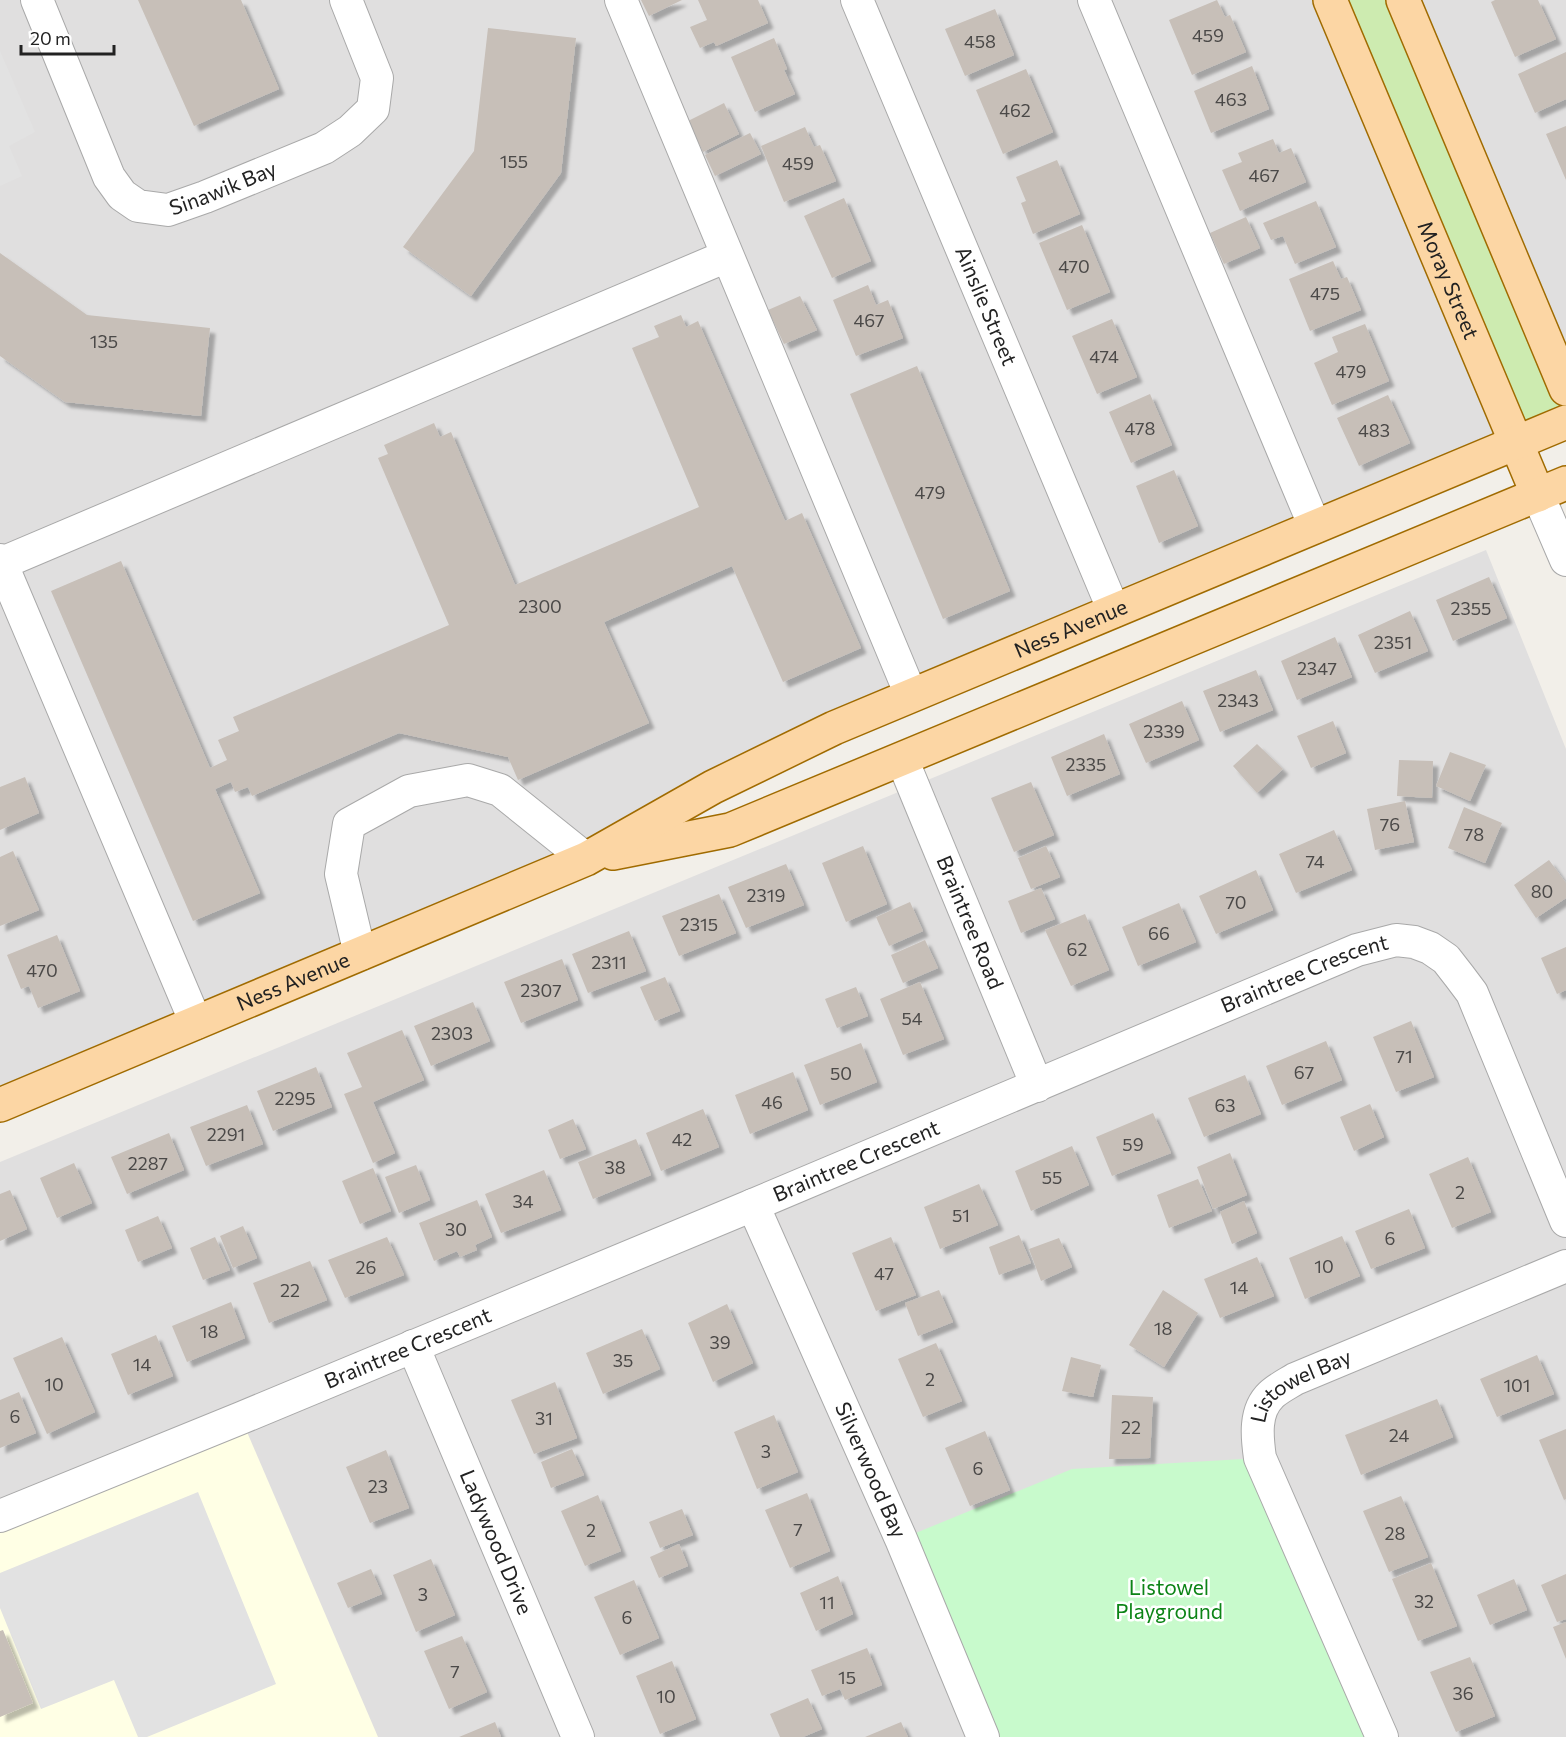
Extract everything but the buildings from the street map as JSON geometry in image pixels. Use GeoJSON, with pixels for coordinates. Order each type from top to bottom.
{"type":"FeatureCollection","features":[{"type":"Feature","properties":{"kind":"main road","name":"Moray Street"},"geometry":{"type":"LineString","coordinates":[[1330,0],[1515,443],[1552,489]]}},
{"type":"Feature","properties":{"kind":"main road"},"geometry":{"type":"LineString","coordinates":[[1403,0],[1566,389]]}},
{"type":"Feature","properties":{"kind":"main road","name":"Ness Avenue"},"geometry":{"type":"LineString","coordinates":[[0,1105],[586,859],[713,787],[834,728],[1566,422]]}},
{"type":"Feature","properties":{"kind":"main road","name":"Ness Avenue"},"geometry":{"type":"LineString","coordinates":[[586,859],[730,830],[1552,489]]}},
{"type":"Feature","properties":{"kind":"street","name":"Sinawik Bay"},"geometry":{"type":"LineString","coordinates":[[37,0],[110,177],[122,195],[138,206],[168,210],[205,197],[324,147],[350,131],[373,109],[377,78],[346,0]]}},
{"type":"Feature","properties":{"kind":"street"},"geometry":{"type":"LineString","coordinates":[[621,0],[911,695]]}},
{"type":"Feature","properties":{"kind":"street","name":"Ainslie Street"},"geometry":{"type":"LineString","coordinates":[[857,0],[1114,611]]}},
{"type":"Feature","properties":{"kind":"street"},"geometry":{"type":"LineString","coordinates":[[1094,0],[1315,527]]}},
{"type":"Feature","properties":{"kind":"street"},"geometry":{"type":"LineString","coordinates":[[196,1023],[1,562],[727,256]]}},
{"type":"Feature","properties":{"kind":"street","name":"Moray Street"},"geometry":{"type":"LineString","coordinates":[[1552,489],[1566,560]]}},
{"type":"Feature","properties":{"kind":"street","name":"Braintree Road"},"geometry":{"type":"LineString","coordinates":[[902,759],[1037,1086]]}},
{"type":"Feature","properties":{"kind":"street"},"geometry":{"type":"LineString","coordinates":[[360,954],[341,874],[349,824],[409,791],[468,780],[500,790],[586,859]]}},
{"type":"Feature","properties":{"kind":"street","name":"Braintree Crescent"},"geometry":{"type":"LineString","coordinates":[[0,1516],[753,1205],[1357,950],[1396,940],[1414,942],[1430,948],[1446,959],[1472,993],[1566,1221]]}},
{"type":"Feature","properties":{"kind":"street","name":"Silverwood Bay"},"geometry":{"type":"LineString","coordinates":[[753,1205],[897,1528],[983,1737]]}},
{"type":"Feature","properties":{"kind":"street","name":"Listowel Bay"},"geometry":{"type":"LineString","coordinates":[[1382,1737],[1260,1458],[1257,1435],[1259,1416],[1270,1396],[1295,1379],[1566,1266]]}},
{"type":"Feature","properties":{"kind":"street","name":"Ladywood Drive"},"geometry":{"type":"LineString","coordinates":[[413,1346],[578,1737]]}},
{"type":"Feature","properties":{"kind":"shaded area"},"geometry":{"type":"Polygon","coordinates":[[[0,0],[1330,0],[1515,443],[814,738],[0,1105],[0,0]]]}},
{"type":"Feature","properties":{"kind":"shaded area"},"geometry":{"type":"Polygon","coordinates":[[[1403,0],[1566,0],[1566,389],[1403,0]]]}},
{"type":"Feature","properties":{"kind":"shaded area"},"geometry":{"type":"Polygon","coordinates":[[[0,51],[35,132],[9,146],[22,176],[0,186],[0,51]]]}},
{"type":"Feature","properties":{"kind":"shaded area"},"geometry":{"type":"Polygon","coordinates":[[[1486,550],[1566,749],[1566,1737],[0,1737],[0,1162],[1486,550]]]}},
{"type":"Feature","properties":{"kind":"shaded area"},"geometry":{"type":"Polygon","coordinates":[[[241,1418],[378,1737],[0,1737],[0,1518],[241,1418]]]}},
{"type":"Feature","properties":{"kind":"shaded area"},"geometry":{"type":"Polygon","coordinates":[[[198,1492],[276,1684],[147,1737],[138,1737],[114,1680],[41,1709],[0,1608],[0,1573],[198,1492]]]}},
{"type":"Feature","properties":{"kind":"green space"},"geometry":{"type":"Polygon","coordinates":[[[1330,0],[1403,0],[1566,389],[1566,422],[1515,443],[1330,0]]]}},
{"type":"Feature","properties":{"kind":"green space","name":"Listowel Playground"},"geometry":{"type":"Polygon","coordinates":[[[1260,1458],[1382,1737],[983,1737],[901,1539],[1072,1469],[1260,1458]]]}}]}
